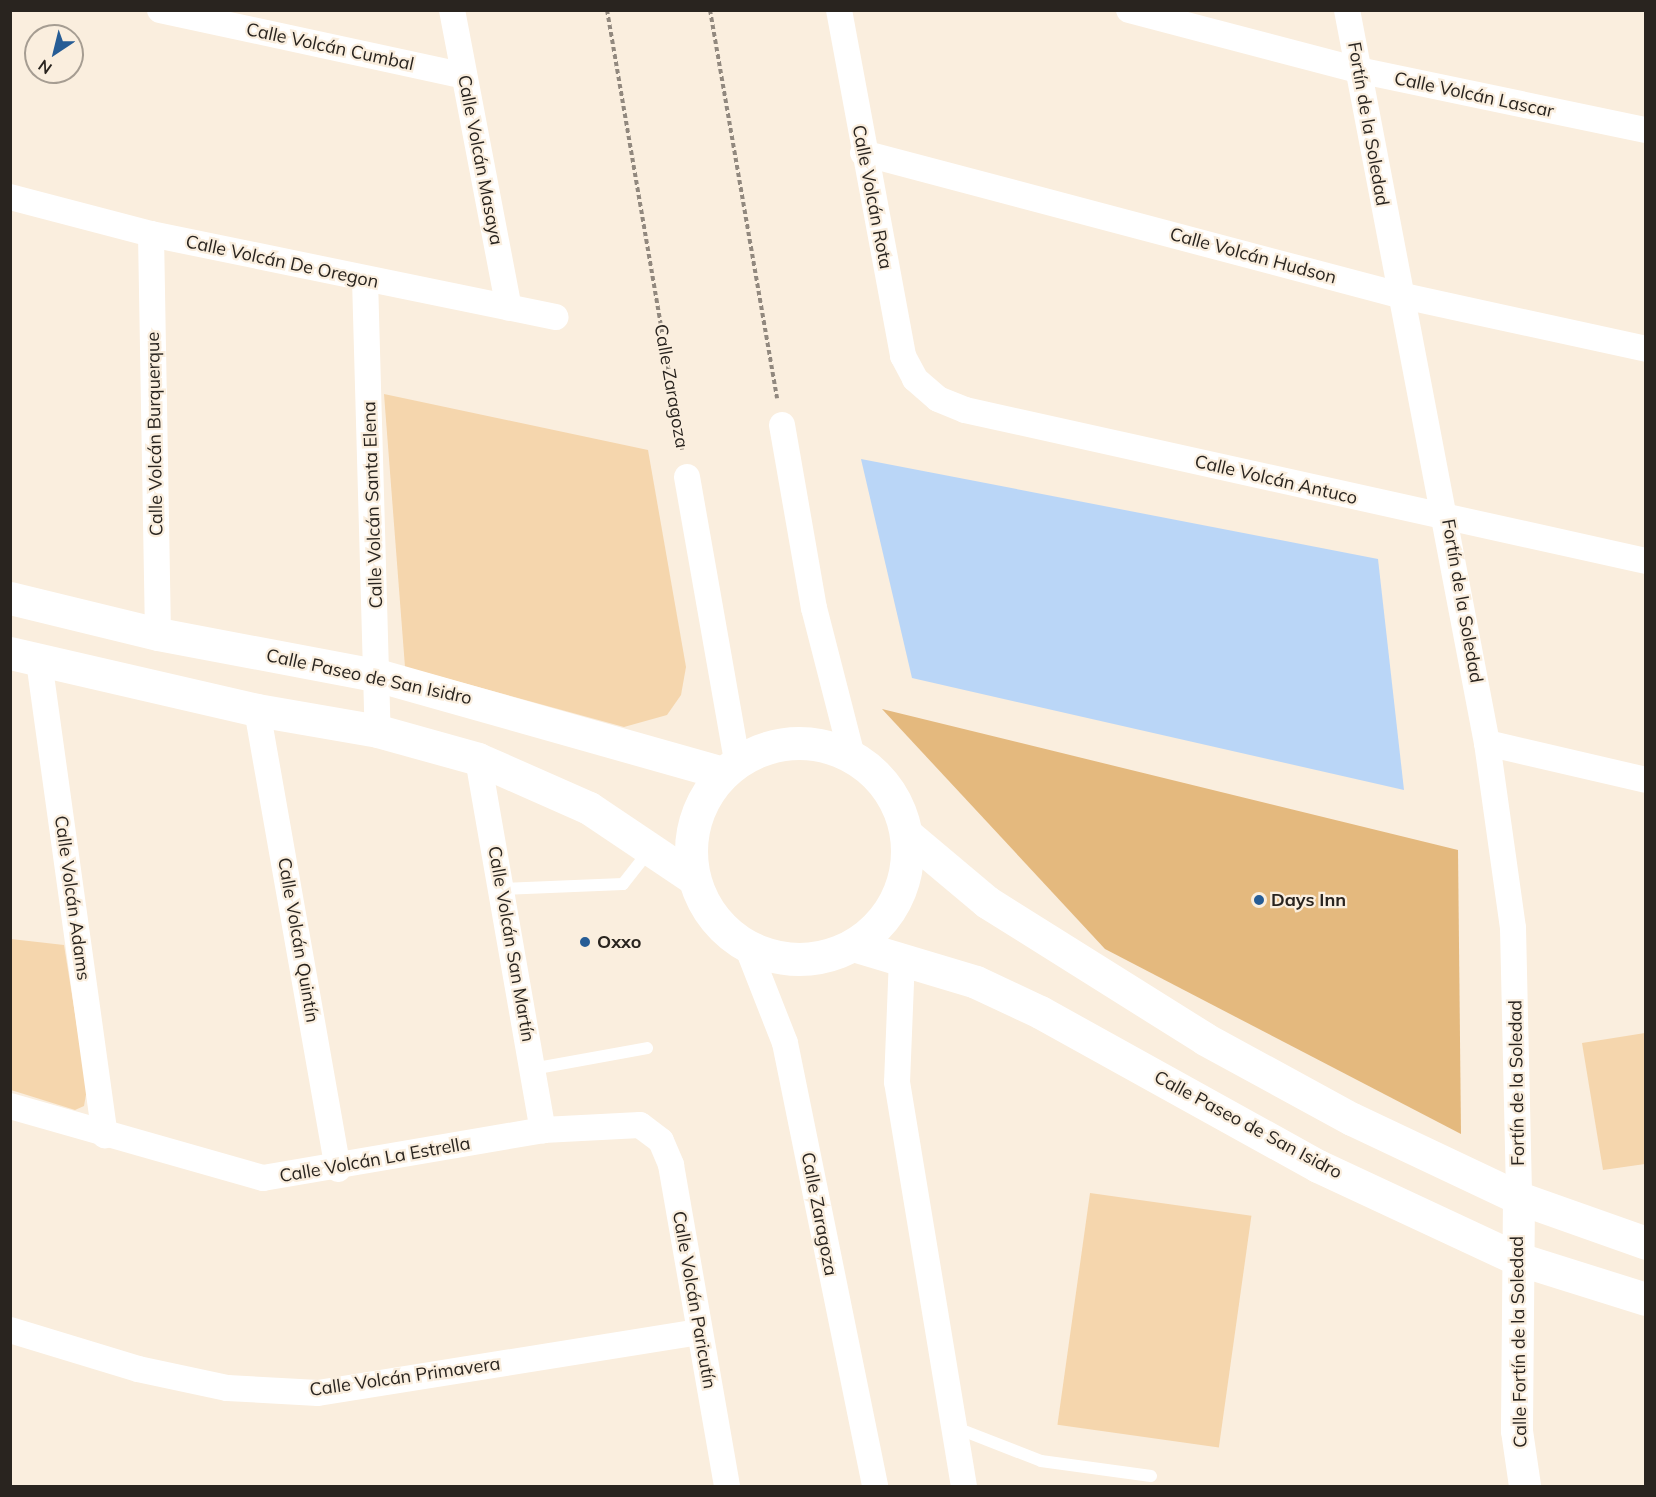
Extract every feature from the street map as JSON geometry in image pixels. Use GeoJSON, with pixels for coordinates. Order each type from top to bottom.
{"type":"FeatureCollection","features":[{"type":"Feature","properties":{"kind":"main road","name":"Calle Paseo de San Isidro"},"geometry":{"type":"LineString","coordinates":[[10,598],[158,634],[380,676],[729,767]]}},
{"type":"Feature","properties":{"kind":"main road"},"geometry":{"type":"LineString","coordinates":[[25,657],[257,710],[378,731],[478,759],[540,783],[651,848],[693,878]]}},
{"type":"Feature","properties":{"kind":"main road"},"geometry":{"type":"LineString","coordinates":[[814,743],[852,756],[888,789],[906,834],[907,866],[897,898],[879,925],[853,945],[818,958],[791,958],[747,946],[713,917],[693,878],[690,840],[700,804],[729,767],[774,745],[814,743]]}},
{"type":"Feature","properties":{"kind":"main road"},"geometry":{"type":"LineString","coordinates":[[906,834],[987,902],[1196,1034],[1352,1119],[1520,1198],[1646,1243]]}},
{"type":"Feature","properties":{"kind":"main road","name":"Calle Paseo de San Isidro"},"geometry":{"type":"LineString","coordinates":[[853,945],[976,982],[1040,1012],[1318,1166],[1515,1257],[1646,1299]]}},
{"type":"Feature","properties":{"kind":"street","name":"Calle Volcán Cumbal"},"geometry":{"type":"LineString","coordinates":[[160,10],[464,76]]}},
{"type":"Feature","properties":{"kind":"street","name":"Calle Volcán Masaya"},"geometry":{"type":"LineString","coordinates":[[452,10],[508,308]]}},
{"type":"Feature","properties":{"kind":"street","name":"Calle Volcán Rota"},"geometry":{"type":"LineString","coordinates":[[839,10],[863,153],[903,356],[915,379]]}},
{"type":"Feature","properties":{"kind":"street","name":"Calle Volcán Lascar"},"geometry":{"type":"LineString","coordinates":[[1130,10],[1358,70],[1646,130]]}},
{"type":"Feature","properties":{"kind":"street","name":"Fortín de la Soledad"},"geometry":{"type":"LineString","coordinates":[[1347,10],[1399,295],[1447,518],[1487,743],[1513,928],[1520,1198]]}},
{"type":"Feature","properties":{"kind":"street","name":"Calle Volcán Hudson"},"geometry":{"type":"LineString","coordinates":[[863,153],[1399,295],[1646,349]]}},
{"type":"Feature","properties":{"kind":"street","name":"Calle Volcán De Oregon"},"geometry":{"type":"LineString","coordinates":[[10,196],[151,234],[364,279],[556,316]]}},
{"type":"Feature","properties":{"kind":"street","name":"Calle Volcán Burquerque"},"geometry":{"type":"LineString","coordinates":[[151,234],[158,634]]}},
{"type":"Feature","properties":{"kind":"street","name":"Calle Volcán Santa Elena"},"geometry":{"type":"LineString","coordinates":[[364,279],[380,676],[378,731]]}},
{"type":"Feature","properties":{"kind":"street","name":"Calle Volcán Antuco"},"geometry":{"type":"LineString","coordinates":[[915,379],[938,399],[965,410],[1646,561]]}},
{"type":"Feature","properties":{"kind":"street"},"geometry":{"type":"LineString","coordinates":[[782,425],[814,608],[852,756]]}},
{"type":"Feature","properties":{"kind":"street"},"geometry":{"type":"LineString","coordinates":[[687,477],[729,767]]}},
{"type":"Feature","properties":{"kind":"street","name":"Calle Volcán Adams"},"geometry":{"type":"LineString","coordinates":[[25,657],[105,1135]]}},
{"type":"Feature","properties":{"kind":"street","name":"Calle Volcán Quintín"},"geometry":{"type":"LineString","coordinates":[[257,710],[338,1169]]}},
{"type":"Feature","properties":{"kind":"street"},"geometry":{"type":"LineString","coordinates":[[1487,743],[1646,780]]}},
{"type":"Feature","properties":{"kind":"street","name":"Calle Volcán San Martín"},"geometry":{"type":"LineString","coordinates":[[478,759],[543,1130]]}},
{"type":"Feature","properties":{"kind":"street","name":"Calle Zaragoza"},"geometry":{"type":"LineString","coordinates":[[747,946],[784,1043],[875,1486]]}},
{"type":"Feature","properties":{"kind":"street"},"geometry":{"type":"LineString","coordinates":[[902,958],[897,1083],[964,1486]]}},
{"type":"Feature","properties":{"kind":"street","name":"Calle Volcán La Estrella"},"geometry":{"type":"LineString","coordinates":[[10,1106],[234,1174],[263,1178],[338,1169],[543,1130],[640,1125]]}},
{"type":"Feature","properties":{"kind":"street","name":"Calle Volcán Paricutín"},"geometry":{"type":"LineString","coordinates":[[640,1125],[661,1140],[671,1165],[698,1332],[727,1486]]}},
{"type":"Feature","properties":{"kind":"street","name":"Calle Fortín de la Soledad"},"geometry":{"type":"LineString","coordinates":[[1520,1198],[1515,1257],[1517,1431],[1526,1486]]}},
{"type":"Feature","properties":{"kind":"street","name":"Calle Volcán Primavera"},"geometry":{"type":"LineString","coordinates":[[10,1330],[138,1369],[227,1388],[318,1393],[698,1332]]}},
{"type":"Feature","properties":{"kind":"lane"},"geometry":{"type":"LineString","coordinates":[[501,889],[623,884],[651,848]]}},
{"type":"Feature","properties":{"kind":"lane"},"geometry":{"type":"LineString","coordinates":[[532,1069],[647,1048]]}},
{"type":"Feature","properties":{"kind":"lane"},"geometry":{"type":"LineString","coordinates":[[954,1427],[1041,1461],[1151,1476]]}},
{"type":"Feature","properties":{"kind":"path","name":"Calle Zaragoza"},"geometry":{"type":"LineString","coordinates":[[607,10],[687,477]]}},
{"type":"Feature","properties":{"kind":"path"},"geometry":{"type":"LineString","coordinates":[[710,10],[782,425]]}},
{"type":"Feature","properties":{"kind":"shaded area"},"geometry":{"type":"Polygon","coordinates":[[[384,394],[648,450],[686,667],[681,695],[667,715],[624,727],[405,667],[384,394]]]}},
{"type":"Feature","properties":{"kind":"shaded area"},"geometry":{"type":"Polygon","coordinates":[[[11,939],[64,945],[87,1089],[84,1106],[75,1110],[11,1090],[11,939]]]}},
{"type":"Feature","properties":{"kind":"shaded area"},"geometry":{"type":"Polygon","coordinates":[[[1645,1033],[1645,1164],[1603,1170],[1582,1043],[1645,1033]]]}},
{"type":"Feature","properties":{"kind":"shaded area"},"geometry":{"type":"Polygon","coordinates":[[[1090,1193],[1251,1216],[1219,1447],[1057,1425],[1090,1193]]]}},
{"type":"Feature","properties":{"kind":"water"},"geometry":{"type":"Polygon","coordinates":[[[861,459],[1378,559],[1404,790],[912,678],[861,459]]]}},
{"type":"Feature","properties":{"kind":"building","name":"Days Inn"},"geometry":{"type":"Polygon","coordinates":[[[882,709],[1458,850],[1461,1134],[1105,949],[882,709]]]}},
{"type":"Feature","properties":{"kind":"place","name":"Days Inn"},"geometry":{"type":"Point","coordinates":[1259,900]}},
{"type":"Feature","properties":{"kind":"place","name":"Oxxo"},"geometry":{"type":"Point","coordinates":[585,942]}}]}
